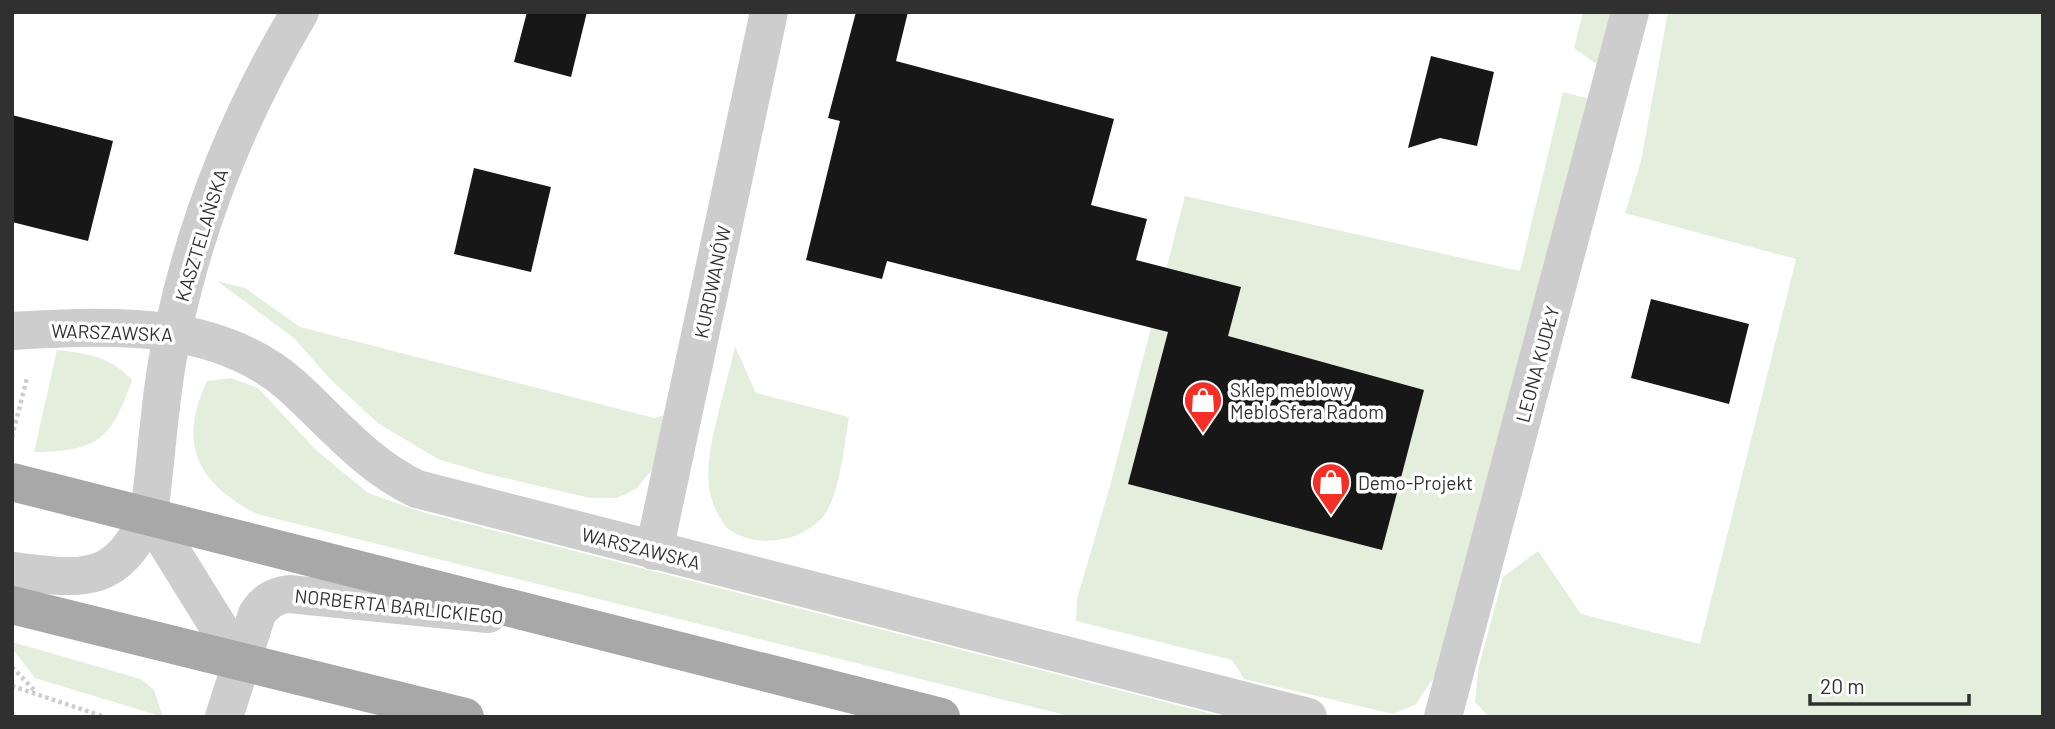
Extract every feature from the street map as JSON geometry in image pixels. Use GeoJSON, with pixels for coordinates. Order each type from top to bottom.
{"type":"FeatureCollection","features":[{"type":"Feature","properties":{"kind":"main road"},"geometry":{"type":"LineString","coordinates":[[12,482],[941,717]]}},
{"type":"Feature","properties":{"kind":"main road"},"geometry":{"type":"LineString","coordinates":[[12,605],[465,717]]}},
{"type":"Feature","properties":{"kind":"street","name":"KASZTELAŃSKA"},"geometry":{"type":"LineString","coordinates":[[12,571],[68,578],[110,568],[126,556],[149,515],[173,333],[214,187],[240,124],[300,12]]}},
{"type":"Feature","properties":{"kind":"street","name":"KURDWANÓW"},"geometry":{"type":"LineString","coordinates":[[654,551],[769,12]]}},
{"type":"Feature","properties":{"kind":"street","name":"LEONA KUDŁY"},"geometry":{"type":"LineString","coordinates":[[1443,717],[1630,12]]}},
{"type":"Feature","properties":{"kind":"street","name":"WARSZAWSKA"},"geometry":{"type":"LineString","coordinates":[[25,330],[92,328],[173,333],[225,345],[262,363],[313,405],[377,467],[417,489],[1308,717]]}},
{"type":"Feature","properties":{"kind":"street"},"geometry":{"type":"LineString","coordinates":[[149,515],[241,663]]}},
{"type":"Feature","properties":{"kind":"street","name":"NORBERTA BARLICKIEGO"},"geometry":{"type":"LineString","coordinates":[[224,717],[257,614],[265,603],[289,594],[573,623]]}},
{"type":"Feature","properties":{"kind":"path"},"geometry":{"type":"LineString","coordinates":[[12,437],[25,330]]}},
{"type":"Feature","properties":{"kind":"path"},"geometry":{"type":"LineString","coordinates":[[12,667],[37,693]]}},
{"type":"Feature","properties":{"kind":"path"},"geometry":{"type":"LineString","coordinates":[[12,686],[105,717]]}},
{"type":"Feature","properties":{"kind":"green space"},"geometry":{"type":"Polygon","coordinates":[[[1583,12],[1612,12],[1598,65],[1574,48],[1583,12]]]}},
{"type":"Feature","properties":{"kind":"green space"},"geometry":{"type":"Polygon","coordinates":[[[1668,12],[2043,12],[2043,717],[1489,717],[1475,702],[1479,666],[1503,577],[1538,551],[1581,614],[1700,644],[1796,259],[1625,213],[1641,161],[1668,12]]]}},
{"type":"Feature","properties":{"kind":"green space"},"geometry":{"type":"Polygon","coordinates":[[[1563,92],[1590,99],[1435,676],[1415,705],[1393,714],[1244,679],[1232,660],[1076,621],[1077,599],[1110,486],[1185,196],[1520,271],[1563,92]]]}},
{"type":"Feature","properties":{"kind":"green space"},"geometry":{"type":"Polygon","coordinates":[[[217,281],[245,288],[300,327],[654,418],[672,413],[659,461],[636,489],[617,498],[590,498],[484,473],[438,459],[379,424],[331,380],[294,338],[217,281]]]}},
{"type":"Feature","properties":{"kind":"green space"},"geometry":{"type":"Polygon","coordinates":[[[735,346],[756,393],[849,417],[833,499],[821,519],[812,527],[790,537],[754,540],[731,531],[720,518],[710,494],[708,473],[713,437],[735,346]]]}},
{"type":"Feature","properties":{"kind":"green space"},"geometry":{"type":"Polygon","coordinates":[[[57,350],[107,361],[132,380],[117,416],[99,438],[88,445],[73,449],[34,452],[57,350]]]}},
{"type":"Feature","properties":{"kind":"green space"},"geometry":{"type":"Polygon","coordinates":[[[230,378],[258,388],[316,450],[368,493],[422,512],[1224,717],[1073,717],[257,514],[220,489],[207,475],[194,443],[198,404],[207,381],[230,378]]]}},
{"type":"Feature","properties":{"kind":"green space"},"geometry":{"type":"Polygon","coordinates":[[[12,642],[141,679],[154,690],[163,717],[35,678],[12,648],[12,642]]]}},
{"type":"Feature","properties":{"kind":"building"},"geometry":{"type":"Polygon","coordinates":[[[527,12],[587,12],[571,77],[514,62],[527,12]]]}},
{"type":"Feature","properties":{"kind":"building"},"geometry":{"type":"Polygon","coordinates":[[[856,12],[908,12],[896,61],[1114,119],[1091,205],[1147,219],[1136,260],[1241,287],[1228,336],[1424,390],[1382,550],[1128,484],[1168,332],[887,261],[882,279],[806,260],[840,121],[828,118],[856,12]]]}},
{"type":"Feature","properties":{"kind":"building"},"geometry":{"type":"Polygon","coordinates":[[[1431,56],[1494,72],[1477,146],[1440,138],[1408,148],[1431,56]]]}},
{"type":"Feature","properties":{"kind":"building"},"geometry":{"type":"Polygon","coordinates":[[[12,115],[113,141],[88,241],[12,222],[12,115]]]}},
{"type":"Feature","properties":{"kind":"building"},"geometry":{"type":"Polygon","coordinates":[[[474,168],[551,187],[531,272],[454,254],[474,168]]]}},
{"type":"Feature","properties":{"kind":"building"},"geometry":{"type":"Polygon","coordinates":[[[1651,299],[1749,324],[1729,404],[1631,378],[1651,299]]]}},
{"type":"Feature","properties":{"kind":"place","name":"Sklep meblowy MebloSfera Radom"},"geometry":{"type":"Point","coordinates":[1203,434]}},
{"type":"Feature","properties":{"kind":"place","name":"Demo-Projekt"},"geometry":{"type":"Point","coordinates":[1331,516]}}]}
